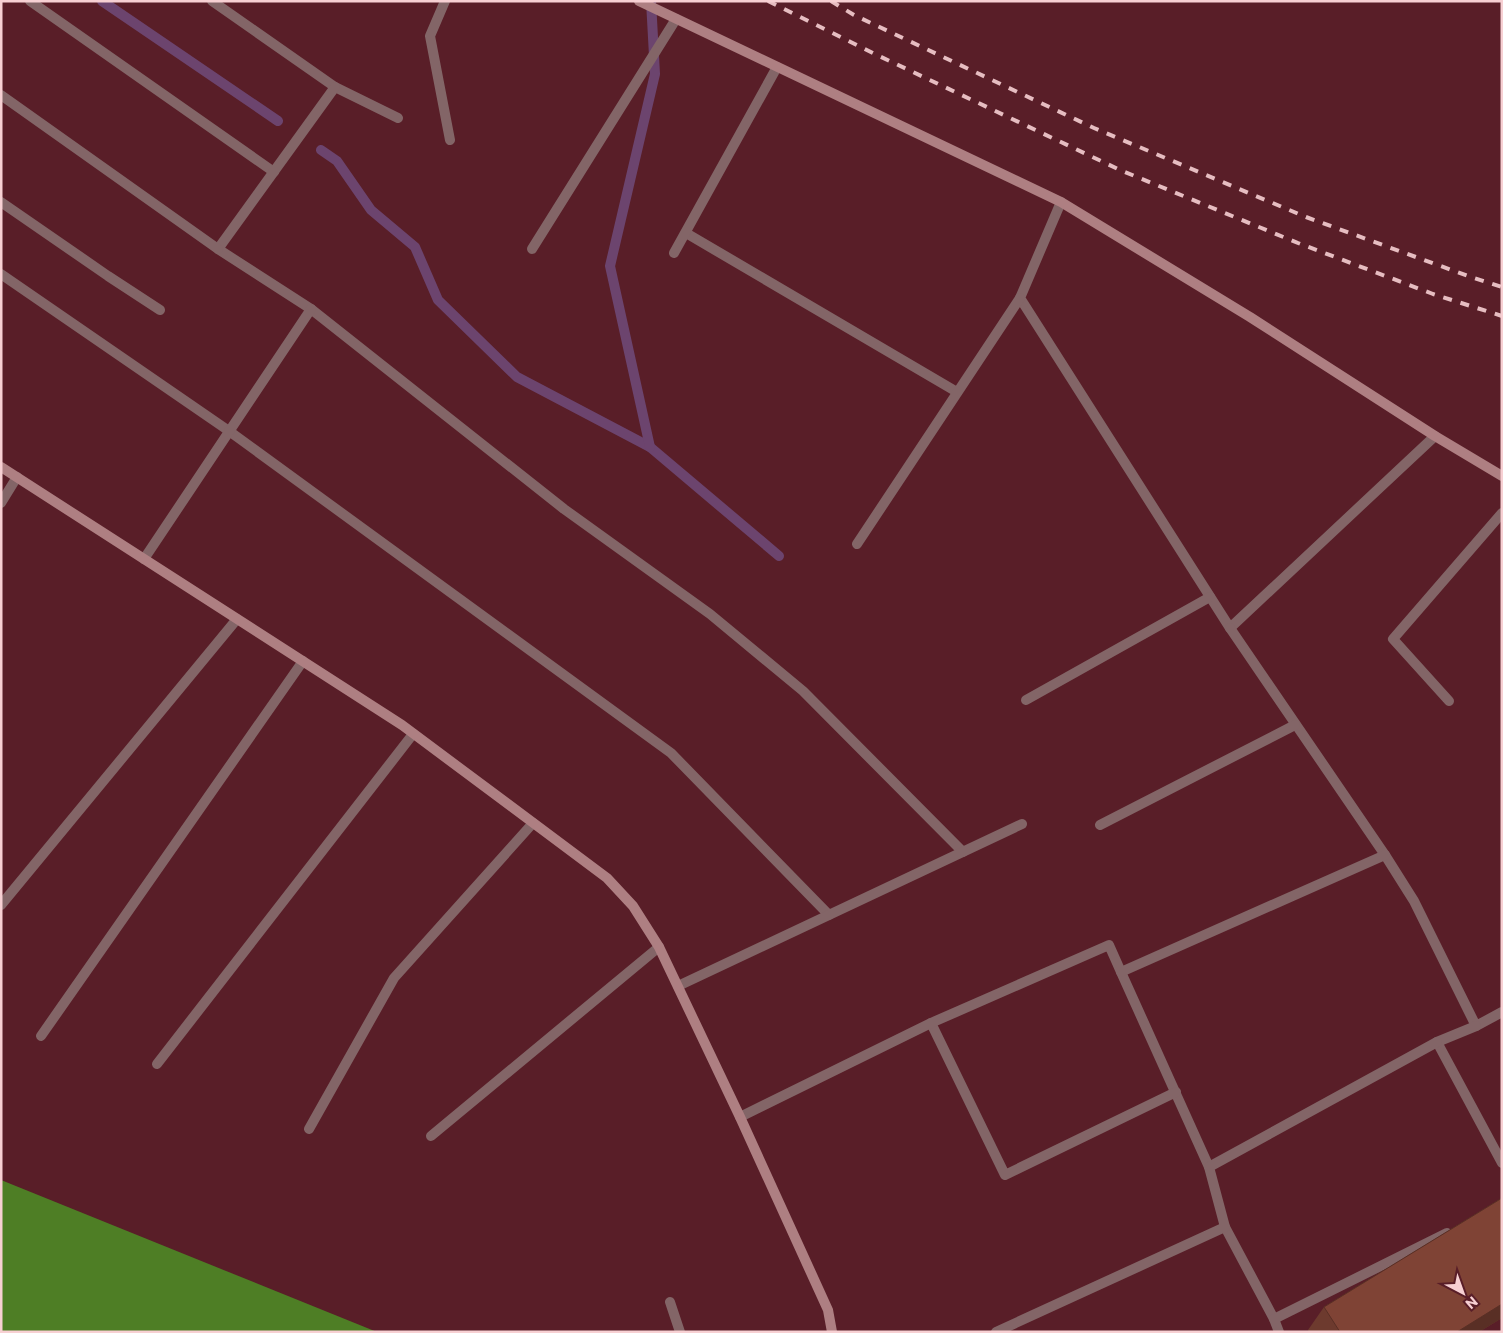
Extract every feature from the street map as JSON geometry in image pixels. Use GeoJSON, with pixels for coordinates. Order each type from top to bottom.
{"type":"FeatureCollection","features":[{"type":"Feature","properties":{"kind":"main road"},"geometry":{"type":"LineString","coordinates":[[639,1],[1061,202],[1250,317],[1435,436],[1502,476]]}},
{"type":"Feature","properties":{"kind":"main road"},"geometry":{"type":"LineString","coordinates":[[1,467],[237,618],[413,734],[607,878],[633,906],[659,947],[740,1117],[828,1310],[832,1332]]}},
{"type":"Feature","properties":{"kind":"street"},"geometry":{"type":"LineString","coordinates":[[30,1],[274,172]]}},
{"type":"Feature","properties":{"kind":"street"},"geometry":{"type":"LineString","coordinates":[[212,1],[335,87],[398,118]]}},
{"type":"Feature","properties":{"kind":"street"},"geometry":{"type":"LineString","coordinates":[[445,1],[430,36],[450,140]]}},
{"type":"Feature","properties":{"kind":"street"},"geometry":{"type":"LineString","coordinates":[[532,249],[676,19]]}},
{"type":"Feature","properties":{"kind":"street"},"geometry":{"type":"LineString","coordinates":[[674,253],[777,67]]}},
{"type":"Feature","properties":{"kind":"street"},"geometry":{"type":"LineString","coordinates":[[218,248],[335,87]]}},
{"type":"Feature","properties":{"kind":"street"},"geometry":{"type":"LineString","coordinates":[[1,95],[218,248],[311,309],[564,509],[710,614],[796,685],[964,852]]}},
{"type":"Feature","properties":{"kind":"street"},"geometry":{"type":"LineString","coordinates":[[1,202],[160,310]]}},
{"type":"Feature","properties":{"kind":"street"},"geometry":{"type":"LineString","coordinates":[[858,544],[1020,298],[1061,202]]}},
{"type":"Feature","properties":{"kind":"street"},"geometry":{"type":"LineString","coordinates":[[686,233],[957,392]]}},
{"type":"Feature","properties":{"kind":"street"},"geometry":{"type":"LineString","coordinates":[[1,274],[229,431],[671,752],[829,915]]}},
{"type":"Feature","properties":{"kind":"street"},"geometry":{"type":"LineString","coordinates":[[1020,298],[1230,628],[1385,855],[1414,901],[1476,1026]]}},
{"type":"Feature","properties":{"kind":"street"},"geometry":{"type":"LineString","coordinates":[[144,559],[311,309]]}},
{"type":"Feature","properties":{"kind":"street"},"geometry":{"type":"LineString","coordinates":[[1230,628],[1435,436]]}},
{"type":"Feature","properties":{"kind":"street"},"geometry":{"type":"LineString","coordinates":[[1,503],[17,477]]}},
{"type":"Feature","properties":{"kind":"street"},"geometry":{"type":"LineString","coordinates":[[1449,701],[1393,639],[1502,513]]}},
{"type":"Feature","properties":{"kind":"street"},"geometry":{"type":"LineString","coordinates":[[1026,700],[1210,597]]}},
{"type":"Feature","properties":{"kind":"street"},"geometry":{"type":"LineString","coordinates":[[1,905],[237,618]]}},
{"type":"Feature","properties":{"kind":"street"},"geometry":{"type":"LineString","coordinates":[[41,1036],[302,662]]}},
{"type":"Feature","properties":{"kind":"street"},"geometry":{"type":"LineString","coordinates":[[1100,825],[1295,725]]}},
{"type":"Feature","properties":{"kind":"street"},"geometry":{"type":"LineString","coordinates":[[157,1064],[413,734]]}},
{"type":"Feature","properties":{"kind":"street"},"geometry":{"type":"LineString","coordinates":[[310,1129],[394,978],[533,823]]}},
{"type":"Feature","properties":{"kind":"street"},"geometry":{"type":"LineString","coordinates":[[678,986],[1022,824]]}},
{"type":"Feature","properties":{"kind":"street"},"geometry":{"type":"LineString","coordinates":[[1121,972],[1385,855]]}},
{"type":"Feature","properties":{"kind":"street"},"geometry":{"type":"LineString","coordinates":[[740,1117],[932,1023],[1109,945],[1210,1167],[1225,1227],[1279,1332]]}},
{"type":"Feature","properties":{"kind":"street"},"geometry":{"type":"LineString","coordinates":[[431,1136],[659,947]]}},
{"type":"Feature","properties":{"kind":"street"},"geometry":{"type":"LineString","coordinates":[[1210,1167],[1437,1042],[1476,1026],[1502,1012]]}},
{"type":"Feature","properties":{"kind":"street"},"geometry":{"type":"LineString","coordinates":[[932,1023],[1005,1175],[1176,1092]]}},
{"type":"Feature","properties":{"kind":"street"},"geometry":{"type":"LineString","coordinates":[[1437,1042],[1502,1163]]}},
{"type":"Feature","properties":{"kind":"street"},"geometry":{"type":"LineString","coordinates":[[996,1332],[1225,1227]]}},
{"type":"Feature","properties":{"kind":"street"},"geometry":{"type":"LineString","coordinates":[[1274,1319],[1458,1227]]}},
{"type":"Feature","properties":{"kind":"street"},"geometry":{"type":"LineString","coordinates":[[670,1302],[680,1332]]}},
{"type":"Feature","properties":{"kind":"green space"},"geometry":{"type":"Polygon","coordinates":[[[1,1180],[377,1332],[1,1332],[1,1180]]]}},
{"type":"Feature","properties":{"kind":"building"},"geometry":{"type":"Polygon","coordinates":[[[1502,1198],[1502,1304],[1457,1332],[1340,1332],[1324,1307],[1502,1198]]]}},
{"type":"Feature","properties":{"kind":"waterway"},"geometry":{"type":"LineString","coordinates":[[102,1],[278,121]]}},
{"type":"Feature","properties":{"kind":"waterway"},"geometry":{"type":"LineString","coordinates":[[650,447],[610,266],[655,74],[651,1]]}},
{"type":"Feature","properties":{"kind":"waterway"},"geometry":{"type":"LineString","coordinates":[[321,150],[337,161],[371,210],[415,247],[438,300],[517,377],[650,447],[779,556]]}},
{"type":"Feature","properties":{"kind":"railway"},"geometry":{"type":"LineString","coordinates":[[768,1],[877,55],[1120,170],[1298,243],[1433,294],[1502,316]]}},
{"type":"Feature","properties":{"kind":"railway"},"geometry":{"type":"LineString","coordinates":[[831,1],[854,15],[1094,128],[1306,217],[1502,287]]}}]}
